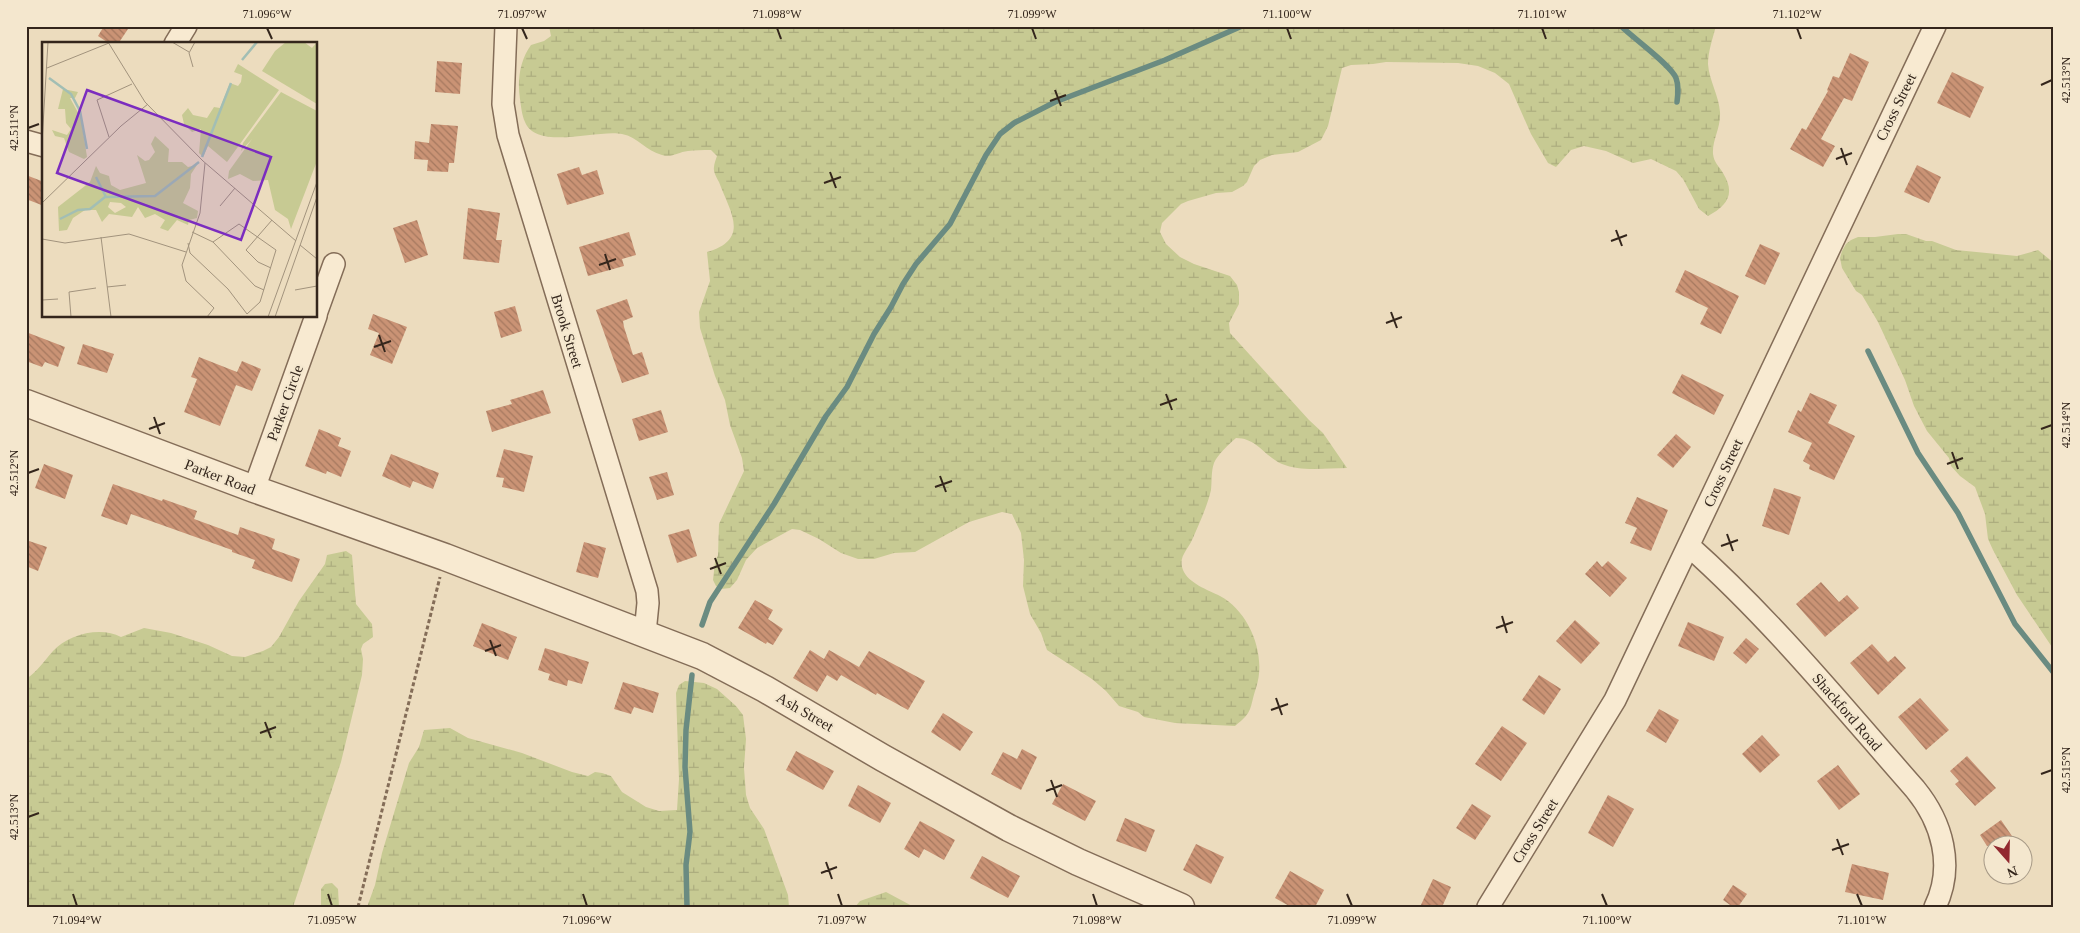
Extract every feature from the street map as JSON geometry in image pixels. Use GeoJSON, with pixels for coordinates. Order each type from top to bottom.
{"type":"FeatureCollection","features":[{"type":"Feature","properties":{"kind":"street"},"geometry":{"type":"LineString","coordinates":[[176,42],[186,26]]}},
{"type":"Feature","properties":{"kind":"street","name":"Brook Street"},"geometry":{"type":"LineString","coordinates":[[506,26],[503,104],[508,135],[647,591],[648,603],[645,633]]}},
{"type":"Feature","properties":{"kind":"street","name":"Cross Street"},"geometry":{"type":"LineString","coordinates":[[1488,907],[1615,700],[1935,26]]}},
{"type":"Feature","properties":{"kind":"street"},"geometry":{"type":"LineString","coordinates":[[26,141],[42,145]]}},
{"type":"Feature","properties":{"kind":"street","name":"Parker Circle"},"geometry":{"type":"LineString","coordinates":[[318,309],[334,264]]}},
{"type":"Feature","properties":{"kind":"street","name":"Parker Circle"},"geometry":{"type":"LineString","coordinates":[[254,490],[315,318]]}},
{"type":"Feature","properties":{"kind":"street","name":"Parker Road"},"geometry":{"type":"LineString","coordinates":[[26,403],[254,490],[414,546]]}},
{"type":"Feature","properties":{"kind":"street","name":"Ash Street"},"geometry":{"type":"LineString","coordinates":[[414,546],[702,656],[765,689],[966,805],[1043,846],[1182,907]]}},
{"type":"Feature","properties":{"kind":"street","name":"Shackford Road"},"geometry":{"type":"LineString","coordinates":[[1689,546],[1750,604],[1783,639],[1929,808],[1939,828],[1945,856],[1941,893],[1936,907]]}},
{"type":"Feature","properties":{"kind":"path"},"geometry":{"type":"LineString","coordinates":[[358,907],[445,557]]}},
{"type":"Feature","properties":{"kind":"green space"},"geometry":{"type":"Polygon","coordinates":[[[549,26],[1716,26],[1708,64],[1720,112],[1713,154],[1727,180],[1729,193],[1725,204],[1708,216],[1699,209],[1683,179],[1676,171],[1651,159],[1633,163],[1606,151],[1584,146],[1571,150],[1556,167],[1548,163],[1531,134],[1509,84],[1495,73],[1478,66],[1458,63],[1386,62],[1351,65],[1342,68],[1328,126],[1321,140],[1298,152],[1272,155],[1260,160],[1254,166],[1247,182],[1232,192],[1216,193],[1181,204],[1162,223],[1160,232],[1166,244],[1180,257],[1194,264],[1230,276],[1237,285],[1239,304],[1229,323],[1230,333],[1323,433],[1347,468],[1305,469],[1289,466],[1276,461],[1250,441],[1236,438],[1216,460],[1213,466],[1211,490],[1207,503],[1192,540],[1182,558],[1182,565],[1189,579],[1231,603],[1240,613],[1253,636],[1257,649],[1259,676],[1250,709],[1245,717],[1235,726],[1175,723],[1144,717],[1138,712],[1119,706],[1092,679],[1047,650],[1041,633],[1030,614],[1023,586],[1024,560],[1021,533],[1012,514],[1002,512],[969,522],[915,552],[894,553],[874,559],[858,559],[841,553],[819,539],[800,530],[792,529],[757,548],[746,560],[737,580],[730,588],[721,589],[716,586],[713,580],[715,562],[718,555],[719,524],[744,471],[742,458],[730,425],[725,400],[715,376],[700,328],[699,312],[710,281],[707,252],[729,240],[733,232],[734,223],[714,171],[717,156],[711,150],[688,151],[669,156],[662,155],[633,138],[622,134],[555,137],[532,131],[523,117],[519,92],[520,70],[524,57],[531,45],[544,41],[551,36],[549,26]]]}},
{"type":"Feature","properties":{"kind":"green space"},"geometry":{"type":"Polygon","coordinates":[[[1906,234],[1926,241],[1932,241],[1956,250],[2017,256],[2038,250],[2054,263],[2054,650],[2017,595],[1993,550],[1988,539],[1985,514],[1975,487],[1960,476],[1951,466],[1949,458],[1927,431],[1914,406],[1905,380],[1878,322],[1862,295],[1856,291],[1842,268],[1840,258],[1842,251],[1851,240],[1858,237],[1906,234]]]}},
{"type":"Feature","properties":{"kind":"green space"},"geometry":{"type":"Polygon","coordinates":[[[346,551],[352,555],[356,604],[372,624],[373,637],[363,644],[361,649],[363,659],[362,675],[341,762],[293,907],[26,907],[26,679],[59,645],[76,636],[95,632],[104,632],[121,637],[144,628],[171,633],[208,645],[232,656],[245,657],[263,651],[271,647],[279,637],[299,601],[325,564],[327,555],[346,551]]]}},
{"type":"Feature","properties":{"kind":"green space"},"geometry":{"type":"Polygon","coordinates":[[[685,681],[704,683],[717,689],[743,715],[746,739],[744,768],[746,795],[750,808],[764,829],[788,895],[789,907],[367,907],[375,885],[382,853],[409,763],[419,747],[424,730],[450,728],[468,738],[522,753],[572,772],[588,776],[595,772],[602,773],[611,776],[622,792],[646,807],[659,811],[677,810],[679,779],[676,693],[679,685],[685,681]]]}},
{"type":"Feature","properties":{"kind":"green space"},"geometry":{"type":"Polygon","coordinates":[[[332,883],[338,889],[339,907],[321,907],[321,889],[325,884],[332,883]]]}},
{"type":"Feature","properties":{"kind":"green space"},"geometry":{"type":"Polygon","coordinates":[[[886,892],[914,907],[855,907],[860,901],[886,892]]]}},
{"type":"Feature","properties":{"kind":"building"},"geometry":{"type":"Polygon","coordinates":[[[104,26],[130,26],[119,42],[107,42],[98,36],[104,26]]]}},
{"type":"Feature","properties":{"kind":"building"},"geometry":{"type":"Polygon","coordinates":[[[1850,53],[1869,62],[1852,101],[1844,98],[1821,139],[1835,146],[1823,167],[1790,149],[1802,128],[1806,130],[1828,91],[1833,76],[1839,78],[1850,53]]]}},
{"type":"Feature","properties":{"kind":"building"},"geometry":{"type":"Polygon","coordinates":[[[437,61],[462,63],[460,94],[435,92],[437,61]]]}},
{"type":"Feature","properties":{"kind":"building"},"geometry":{"type":"Polygon","coordinates":[[[1952,72],[1984,87],[1970,118],[1937,103],[1952,72]]]}},
{"type":"Feature","properties":{"kind":"building"},"geometry":{"type":"Polygon","coordinates":[[[431,124],[458,126],[454,163],[449,163],[448,172],[427,171],[428,160],[414,159],[415,141],[429,143],[431,124]]]}},
{"type":"Feature","properties":{"kind":"building"},"geometry":{"type":"Polygon","coordinates":[[[1917,165],[1941,177],[1929,203],[1904,192],[1917,165]]]}},
{"type":"Feature","properties":{"kind":"building"},"geometry":{"type":"Polygon","coordinates":[[[579,167],[582,175],[597,170],[604,194],[567,205],[557,174],[579,167]]]}},
{"type":"Feature","properties":{"kind":"building"},"geometry":{"type":"Polygon","coordinates":[[[26,175],[42,181],[42,205],[26,199],[26,175]]]}},
{"type":"Feature","properties":{"kind":"building"},"geometry":{"type":"Polygon","coordinates":[[[468,208],[500,213],[496,240],[502,240],[499,263],[463,259],[468,208]]]}},
{"type":"Feature","properties":{"kind":"building"},"geometry":{"type":"Polygon","coordinates":[[[417,220],[428,255],[405,263],[393,228],[417,220]]]}},
{"type":"Feature","properties":{"kind":"building"},"geometry":{"type":"Polygon","coordinates":[[[629,232],[636,255],[622,259],[624,266],[588,276],[579,247],[629,232]]]}},
{"type":"Feature","properties":{"kind":"building"},"geometry":{"type":"Polygon","coordinates":[[[1760,244],[1780,253],[1765,285],[1745,276],[1760,244]]]}},
{"type":"Feature","properties":{"kind":"building"},"geometry":{"type":"Polygon","coordinates":[[[1685,270],[1739,296],[1721,334],[1700,324],[1708,308],[1675,292],[1685,270]]]}},
{"type":"Feature","properties":{"kind":"building"},"geometry":{"type":"Polygon","coordinates":[[[627,299],[633,317],[623,321],[624,327],[633,355],[642,352],[649,374],[622,383],[596,310],[627,299]]]}},
{"type":"Feature","properties":{"kind":"building"},"geometry":{"type":"Polygon","coordinates":[[[515,306],[522,331],[501,338],[494,312],[515,306]]]}},
{"type":"Feature","properties":{"kind":"building"},"geometry":{"type":"Polygon","coordinates":[[[373,314],[407,327],[392,364],[370,355],[379,333],[368,329],[373,314]]]}},
{"type":"Feature","properties":{"kind":"building"},"geometry":{"type":"Polygon","coordinates":[[[26,332],[65,347],[58,367],[45,362],[42,367],[26,361],[26,332]]]}},
{"type":"Feature","properties":{"kind":"building"},"geometry":{"type":"Polygon","coordinates":[[[83,344],[114,354],[107,373],[77,364],[83,344]]]}},
{"type":"Feature","properties":{"kind":"building"},"geometry":{"type":"Polygon","coordinates":[[[199,357],[237,372],[242,361],[261,369],[252,391],[236,385],[220,426],[184,412],[197,379],[191,377],[199,357]]]}},
{"type":"Feature","properties":{"kind":"building"},"geometry":{"type":"Polygon","coordinates":[[[1682,374],[1724,395],[1714,415],[1672,393],[1682,374]]]}},
{"type":"Feature","properties":{"kind":"building"},"geometry":{"type":"Polygon","coordinates":[[[543,390],[551,413],[492,432],[486,411],[512,404],[510,400],[543,390]]]}},
{"type":"Feature","properties":{"kind":"building"},"geometry":{"type":"Polygon","coordinates":[[[1810,393],[1837,405],[1828,423],[1855,436],[1834,480],[1809,469],[1810,465],[1803,461],[1812,443],[1788,432],[1798,410],[1801,412],[1810,393]]]}},
{"type":"Feature","properties":{"kind":"building"},"geometry":{"type":"Polygon","coordinates":[[[661,410],[668,432],[639,441],[632,419],[661,410]]]}},
{"type":"Feature","properties":{"kind":"building"},"geometry":{"type":"Polygon","coordinates":[[[319,429],[341,438],[338,446],[351,451],[341,477],[327,471],[326,474],[305,466],[319,429]]]}},
{"type":"Feature","properties":{"kind":"building"},"geometry":{"type":"Polygon","coordinates":[[[1676,434],[1691,447],[1673,468],[1657,455],[1676,434]]]}},
{"type":"Feature","properties":{"kind":"building"},"geometry":{"type":"Polygon","coordinates":[[[504,449],[533,456],[524,492],[502,487],[504,478],[496,477],[504,449]]]}},
{"type":"Feature","properties":{"kind":"building"},"geometry":{"type":"Polygon","coordinates":[[[391,454],[439,473],[433,489],[413,481],[410,488],[382,476],[391,454]]]}},
{"type":"Feature","properties":{"kind":"building"},"geometry":{"type":"Polygon","coordinates":[[[44,464],[73,475],[65,499],[35,488],[44,464]]]}},
{"type":"Feature","properties":{"kind":"building"},"geometry":{"type":"Polygon","coordinates":[[[667,472],[674,495],[657,500],[649,477],[667,472]]]}},
{"type":"Feature","properties":{"kind":"building"},"geometry":{"type":"Polygon","coordinates":[[[113,484],[197,511],[194,519],[238,535],[240,527],[275,539],[272,549],[300,559],[292,582],[252,568],[255,560],[232,552],[232,550],[131,514],[127,525],[101,516],[113,484]]]}},
{"type":"Feature","properties":{"kind":"building"},"geometry":{"type":"Polygon","coordinates":[[[1774,488],[1801,497],[1789,535],[1762,526],[1774,488]]]}},
{"type":"Feature","properties":{"kind":"building"},"geometry":{"type":"Polygon","coordinates":[[[1637,497],[1668,510],[1651,551],[1630,543],[1637,528],[1625,523],[1637,497]]]}},
{"type":"Feature","properties":{"kind":"building"},"geometry":{"type":"Polygon","coordinates":[[[689,529],[697,556],[677,563],[668,535],[689,529]]]}},
{"type":"Feature","properties":{"kind":"building"},"geometry":{"type":"Polygon","coordinates":[[[26,540],[47,547],[38,571],[26,566],[26,540]]]}},
{"type":"Feature","properties":{"kind":"building"},"geometry":{"type":"Polygon","coordinates":[[[584,542],[606,548],[598,578],[576,572],[584,542]]]}},
{"type":"Feature","properties":{"kind":"building"},"geometry":{"type":"Polygon","coordinates":[[[1597,561],[1602,567],[1608,561],[1627,578],[1610,597],[1585,574],[1597,561]]]}},
{"type":"Feature","properties":{"kind":"building"},"geometry":{"type":"Polygon","coordinates":[[[1821,582],[1839,602],[1847,595],[1859,608],[1825,637],[1796,604],[1821,582]]]}},
{"type":"Feature","properties":{"kind":"building"},"geometry":{"type":"Polygon","coordinates":[[[755,600],[773,610],[768,619],[783,629],[773,645],[767,642],[766,644],[738,628],[755,600]]]}},
{"type":"Feature","properties":{"kind":"building"},"geometry":{"type":"Polygon","coordinates":[[[1575,620],[1600,643],[1581,664],[1556,641],[1575,620]]]}},
{"type":"Feature","properties":{"kind":"building"},"geometry":{"type":"Polygon","coordinates":[[[1688,622],[1724,637],[1714,661],[1678,646],[1688,622]]]}},
{"type":"Feature","properties":{"kind":"building"},"geometry":{"type":"Polygon","coordinates":[[[482,623],[517,637],[508,660],[473,646],[482,623]]]}},
{"type":"Feature","properties":{"kind":"building"},"geometry":{"type":"Polygon","coordinates":[[[1746,638],[1759,649],[1746,664],[1733,653],[1746,638]]]}},
{"type":"Feature","properties":{"kind":"building"},"geometry":{"type":"Polygon","coordinates":[[[1872,644],[1888,662],[1895,656],[1906,668],[1878,695],[1850,663],[1872,644]]]}},
{"type":"Feature","properties":{"kind":"building"},"geometry":{"type":"Polygon","coordinates":[[[545,648],[589,662],[582,684],[568,680],[567,686],[548,680],[550,674],[538,670],[545,648]]]}},
{"type":"Feature","properties":{"kind":"building"},"geometry":{"type":"Polygon","coordinates":[[[810,650],[824,659],[829,650],[859,667],[869,651],[925,681],[908,710],[877,693],[876,695],[841,675],[837,681],[827,675],[817,692],[793,678],[810,650]]]}},
{"type":"Feature","properties":{"kind":"building"},"geometry":{"type":"Polygon","coordinates":[[[1539,675],[1561,689],[1544,715],[1522,700],[1539,675]]]}},
{"type":"Feature","properties":{"kind":"building"},"geometry":{"type":"Polygon","coordinates":[[[623,682],[659,693],[653,713],[634,707],[631,714],[614,709],[623,682]]]}},
{"type":"Feature","properties":{"kind":"building"},"geometry":{"type":"Polygon","coordinates":[[[1920,698],[1949,730],[1926,750],[1898,717],[1920,698]]]}},
{"type":"Feature","properties":{"kind":"building"},"geometry":{"type":"Polygon","coordinates":[[[1659,709],[1679,720],[1666,743],[1646,731],[1659,709]]]}},
{"type":"Feature","properties":{"kind":"building"},"geometry":{"type":"Polygon","coordinates":[[[943,713],[973,732],[960,751],[931,732],[943,713]]]}},
{"type":"Feature","properties":{"kind":"building"},"geometry":{"type":"Polygon","coordinates":[[[1502,726],[1527,743],[1501,781],[1475,764],[1502,726]]]}},
{"type":"Feature","properties":{"kind":"building"},"geometry":{"type":"Polygon","coordinates":[[[1762,735],[1780,755],[1760,773],[1742,754],[1762,735]]]}},
{"type":"Feature","properties":{"kind":"building"},"geometry":{"type":"Polygon","coordinates":[[[1022,749],[1037,757],[1021,790],[991,774],[1003,752],[1017,759],[1022,749]]]}},
{"type":"Feature","properties":{"kind":"building"},"geometry":{"type":"Polygon","coordinates":[[[796,751],[834,771],[823,790],[786,770],[796,751]]]}},
{"type":"Feature","properties":{"kind":"building"},"geometry":{"type":"Polygon","coordinates":[[[1967,756],[1996,788],[1975,806],[1955,784],[1959,781],[1950,771],[1967,756]]]}},
{"type":"Feature","properties":{"kind":"building"},"geometry":{"type":"Polygon","coordinates":[[[1838,765],[1860,794],[1839,810],[1817,781],[1838,765]]]}},
{"type":"Feature","properties":{"kind":"building"},"geometry":{"type":"Polygon","coordinates":[[[1063,784],[1096,801],[1085,821],[1052,804],[1063,784]]]}},
{"type":"Feature","properties":{"kind":"building"},"geometry":{"type":"Polygon","coordinates":[[[858,785],[891,803],[880,823],[848,806],[858,785]]]}},
{"type":"Feature","properties":{"kind":"building"},"geometry":{"type":"Polygon","coordinates":[[[1608,795],[1634,809],[1613,847],[1588,833],[1608,795]]]}},
{"type":"Feature","properties":{"kind":"building"},"geometry":{"type":"Polygon","coordinates":[[[1472,804],[1491,816],[1475,840],[1456,828],[1472,804]]]}},
{"type":"Feature","properties":{"kind":"building"},"geometry":{"type":"Polygon","coordinates":[[[1125,818],[1155,830],[1146,852],[1116,841],[1125,818]]]}},
{"type":"Feature","properties":{"kind":"building"},"geometry":{"type":"Polygon","coordinates":[[[2001,820],[2012,836],[1982,836],[1982,838],[1980,835],[2001,820]]]}},
{"type":"Feature","properties":{"kind":"building"},"geometry":{"type":"Polygon","coordinates":[[[920,821],[955,840],[944,860],[924,849],[919,858],[904,849],[920,821]]]}},
{"type":"Feature","properties":{"kind":"building"},"geometry":{"type":"Polygon","coordinates":[[[1196,844],[1224,857],[1211,884],[1183,870],[1196,844]]]}},
{"type":"Feature","properties":{"kind":"building"},"geometry":{"type":"Polygon","coordinates":[[[982,856],[1020,876],[1008,898],[970,878],[982,856]]]}},
{"type":"Feature","properties":{"kind":"building"},"geometry":{"type":"Polygon","coordinates":[[[1852,864],[1889,873],[1883,900],[1845,892],[1852,864]]]}},
{"type":"Feature","properties":{"kind":"building"},"geometry":{"type":"Polygon","coordinates":[[[1290,871],[1324,890],[1315,907],[1291,907],[1275,898],[1290,871]]]}},
{"type":"Feature","properties":{"kind":"building"},"geometry":{"type":"Polygon","coordinates":[[[1433,879],[1451,887],[1442,907],[1420,907],[1433,879]]]}},
{"type":"Feature","properties":{"kind":"building"},"geometry":{"type":"Polygon","coordinates":[[[1733,885],[1747,894],[1738,907],[1733,907],[1723,900],[1733,885]]]}},
{"type":"Feature","properties":{"kind":"waterway"},"geometry":{"type":"LineString","coordinates":[[702,625],[710,602],[774,504],[826,416],[847,387],[874,334],[903,284],[916,264],[950,224],[986,155],[1000,134],[1014,123],[1055,102],[1165,60],[1242,26]]}},
{"type":"Feature","properties":{"kind":"waterway"},"geometry":{"type":"LineString","coordinates":[[1621,26],[1660,59],[1673,73],[1678,84],[1677,102]]}},
{"type":"Feature","properties":{"kind":"waterway"},"geometry":{"type":"LineString","coordinates":[[1868,351],[1918,453],[1958,513],[2015,624],[2054,673]]}},
{"type":"Feature","properties":{"kind":"waterway"},"geometry":{"type":"LineString","coordinates":[[687,907],[686,865],[690,832],[685,767],[686,730],[692,675]]}}]}
